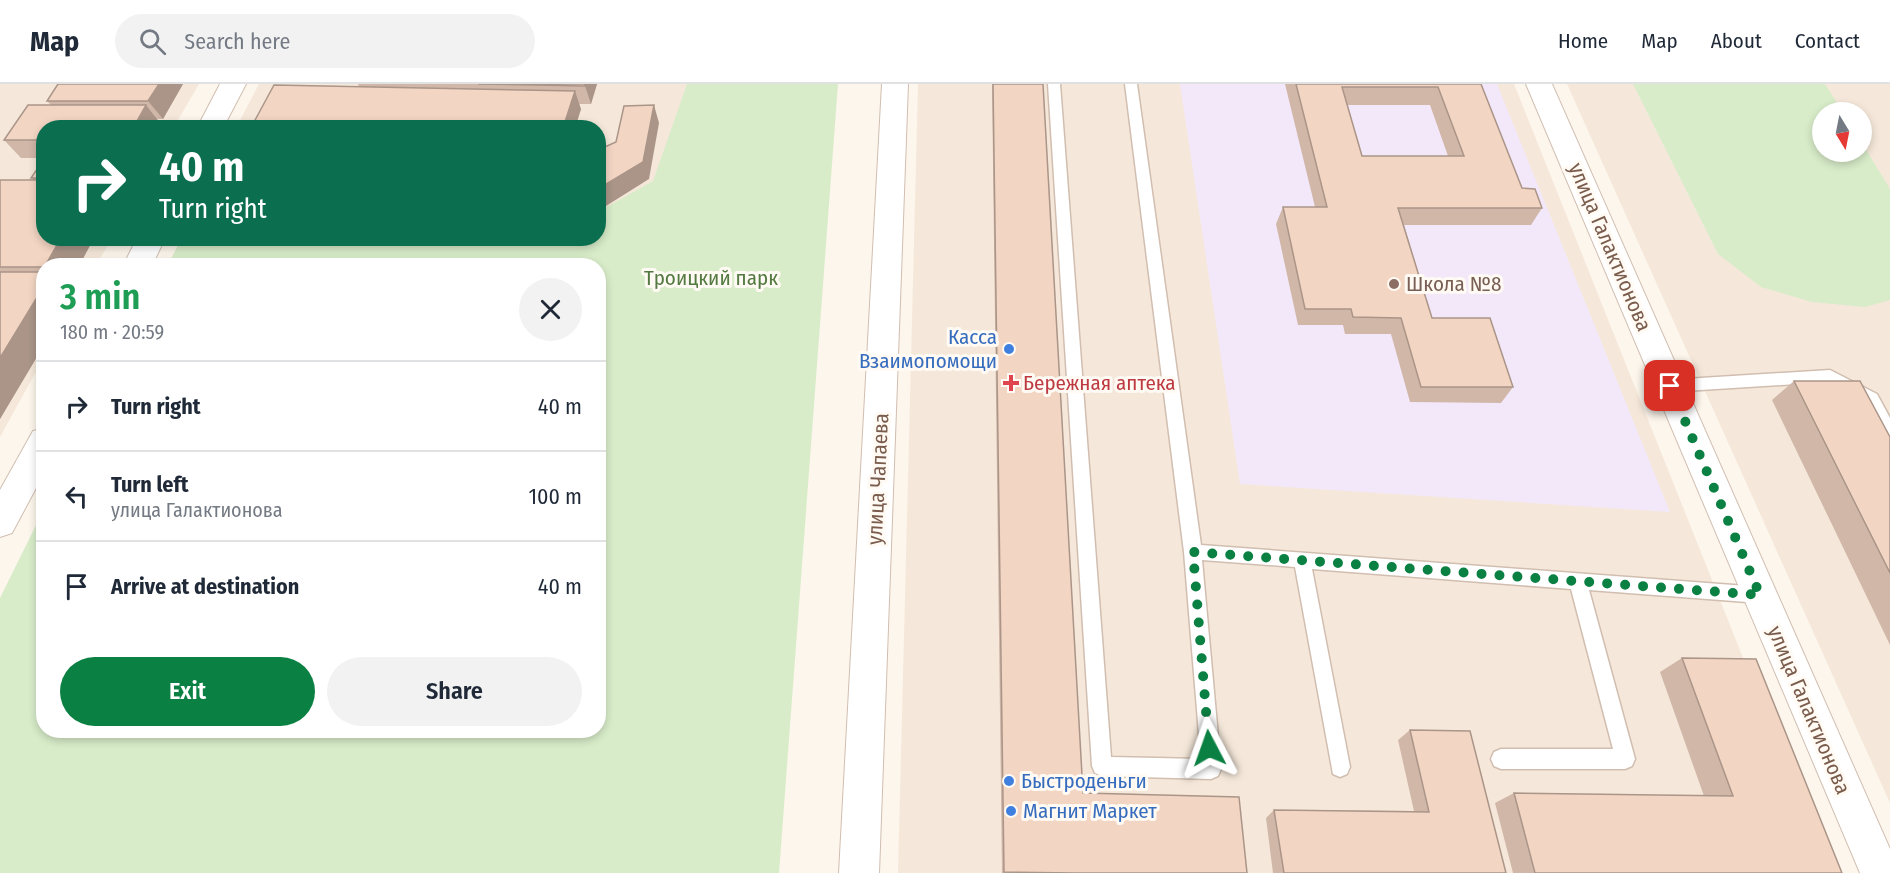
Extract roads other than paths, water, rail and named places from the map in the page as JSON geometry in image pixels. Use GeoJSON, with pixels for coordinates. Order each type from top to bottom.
{"type":"FeatureCollection","features":[{"type":"Feature","properties":{"kind":"street"},"geometry":{"type":"LineString","coordinates":[[214,120],[233,84]]}},
{"type":"Feature","properties":{"kind":"street","name":"улица Чапаева"},"geometry":{"type":"LineString","coordinates":[[859,873],[895,84]]}},
{"type":"Feature","properties":{"kind":"street","name":"улица Галактионова"},"geometry":{"type":"LineString","coordinates":[[1539,84],[1880,873]]}},
{"type":"Feature","properties":{"kind":"street"},"geometry":{"type":"LineString","coordinates":[[0,522],[36,456]]}},
{"type":"Feature","properties":{"kind":"lane"},"geometry":{"type":"LineString","coordinates":[[1054,84],[1102,766],[1211,769],[1193,552],[1131,84]]}},
{"type":"Feature","properties":{"kind":"lane"},"geometry":{"type":"LineString","coordinates":[[1670,386],[1830,376],[1871,399],[1890,433]]}},
{"type":"Feature","properties":{"kind":"lane"},"geometry":{"type":"LineString","coordinates":[[1193,552],[1760,595]]}},
{"type":"Feature","properties":{"kind":"lane"},"geometry":{"type":"LineString","coordinates":[[1302,561],[1340,767]]}},
{"type":"Feature","properties":{"kind":"lane"},"geometry":{"type":"LineString","coordinates":[[1501,759],[1625,759],[1578,581]]}},
{"type":"Feature","properties":{"kind":"place","name":"Школа №8"},"geometry":{"type":"Point","coordinates":[1394,284]}},
{"type":"Feature","properties":{"kind":"place","name":"Касса Взаимопомощи"},"geometry":{"type":"Point","coordinates":[1009,349]}},
{"type":"Feature","properties":{"kind":"place","name":"Бережная аптека"},"geometry":{"type":"Point","coordinates":[1011,383]}},
{"type":"Feature","properties":{"kind":"place","name":"Быстроденьги"},"geometry":{"type":"Point","coordinates":[1009,781]}},
{"type":"Feature","properties":{"kind":"place","name":"Магнит Маркет"},"geometry":{"type":"Point","coordinates":[1011,811]}},
{"type":"Feature","properties":{"kind":"park label","name":"Троицкий парк"},"geometry":{"type":"Point","coordinates":[711,278]}}]}
